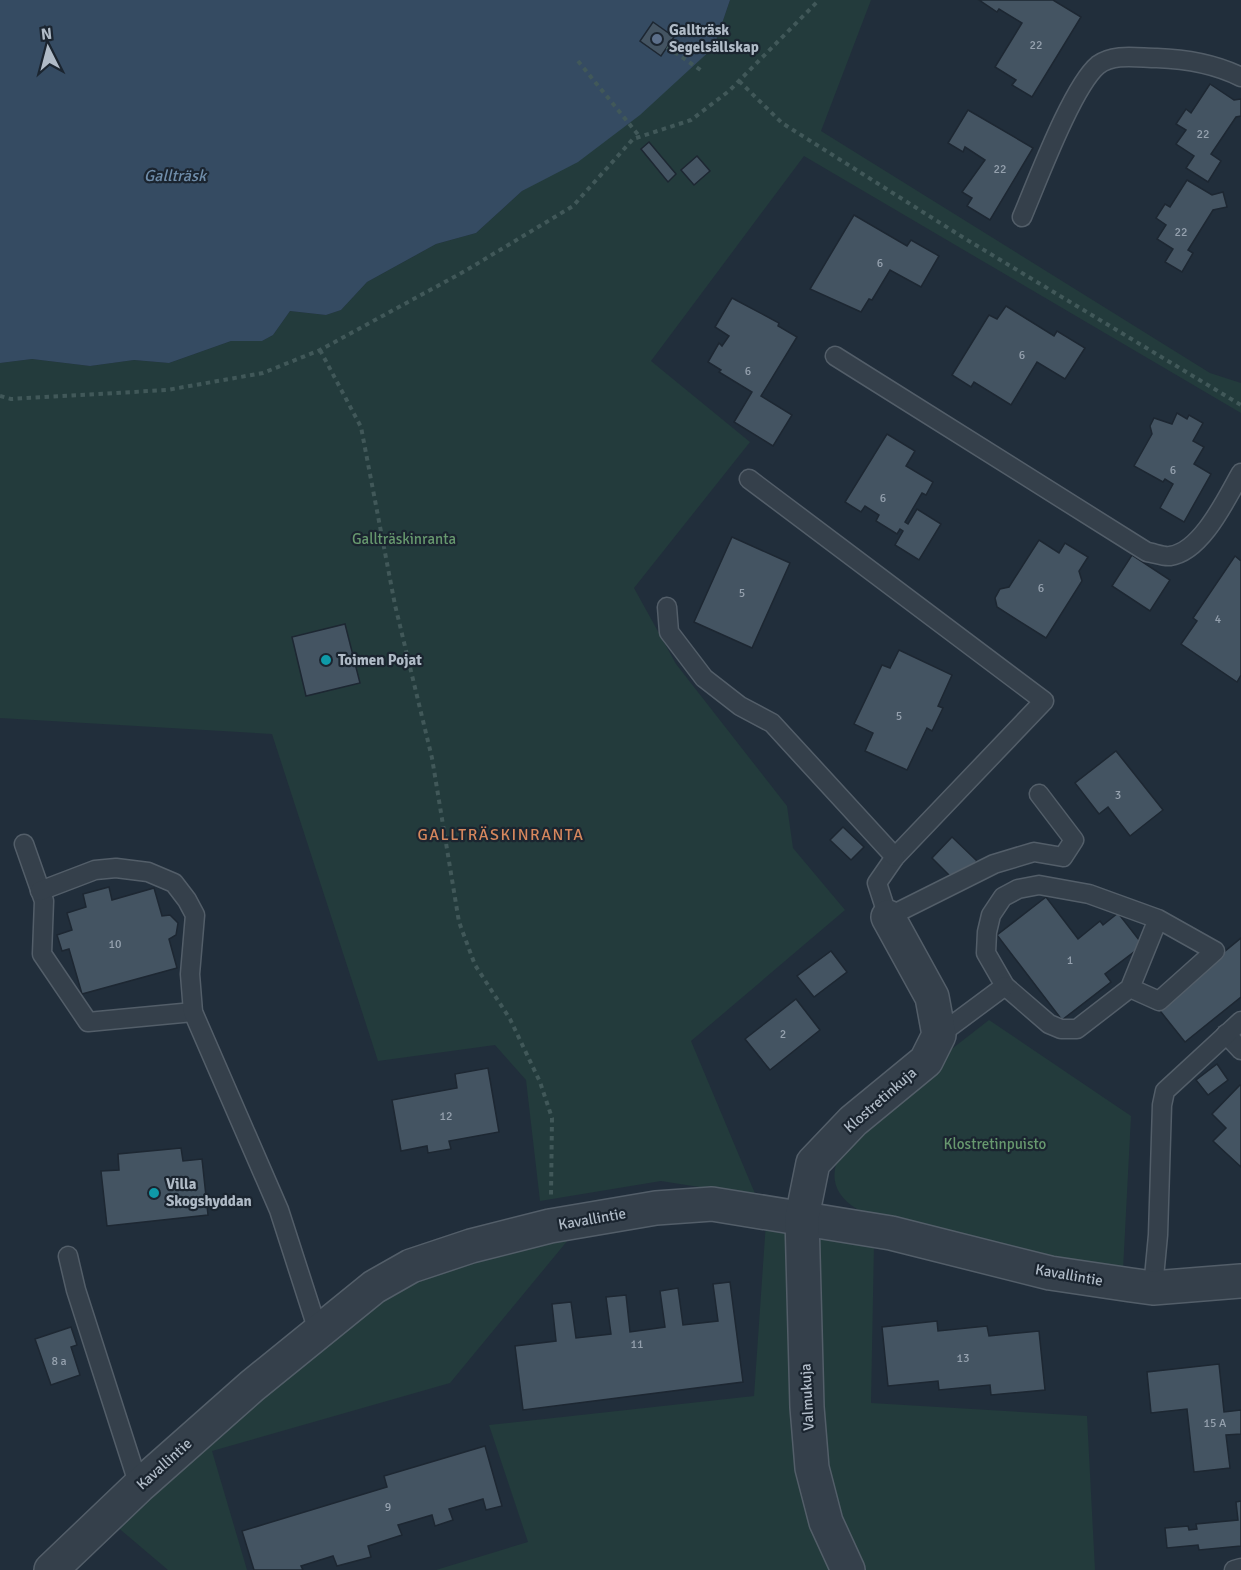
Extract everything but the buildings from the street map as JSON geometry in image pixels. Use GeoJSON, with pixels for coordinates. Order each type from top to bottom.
{"type":"FeatureCollection","features":[{"type":"Feature","properties":{"kind":"street"},"geometry":{"type":"LineString","coordinates":[[888,917],[932,997],[939,1035]]}},
{"type":"Feature","properties":{"kind":"street","name":"Klostretinkuja"},"geometry":{"type":"LineString","coordinates":[[802,1217],[813,1163],[853,1121],[926,1061],[939,1035]]}},
{"type":"Feature","properties":{"kind":"street","name":"Kavallintie"},"geometry":{"type":"LineString","coordinates":[[51,1570],[139,1486],[318,1331],[374,1287],[411,1266],[471,1246],[550,1226],[656,1208],[712,1204],[891,1233],[1050,1274],[1153,1288],[1241,1281]]}},
{"type":"Feature","properties":{"kind":"street","name":"Valmukuja"},"geometry":{"type":"LineString","coordinates":[[802,1217],[807,1407],[812,1468],[826,1522],[848,1570]]}},
{"type":"Feature","properties":{"kind":"lane"},"geometry":{"type":"LineString","coordinates":[[1022,217],[1074,99],[1099,65],[1119,57],[1183,59],[1227,70],[1241,77]]}},
{"type":"Feature","properties":{"kind":"lane"},"geometry":{"type":"LineString","coordinates":[[834,356],[1147,552],[1171,556],[1191,547],[1210,525],[1241,473]]}},
{"type":"Feature","properties":{"kind":"lane"},"geometry":{"type":"LineString","coordinates":[[749,478],[1044,701],[895,857],[877,882],[888,917],[994,864],[1034,852],[1063,857],[1074,840],[1038,794]]}},
{"type":"Feature","properties":{"kind":"lane"},"geometry":{"type":"LineString","coordinates":[[667,607],[669,632],[704,678],[740,706],[772,723],[895,857]]}},
{"type":"Feature","properties":{"kind":"lane"},"geometry":{"type":"LineString","coordinates":[[24,844],[44,901],[42,954],[88,1022],[193,1012]]}},
{"type":"Feature","properties":{"kind":"lane"},"geometry":{"type":"LineString","coordinates":[[40,891],[95,870],[116,868],[148,872],[174,883],[195,915],[190,974],[193,1012],[279,1210],[318,1331]]}},
{"type":"Feature","properties":{"kind":"lane"},"geometry":{"type":"LineString","coordinates":[[1130,988],[1159,1001],[1215,951],[1158,919],[1089,894],[1039,885],[1018,889],[1003,897],[992,915],[987,932],[986,953],[1005,986],[1048,1024],[1061,1029],[1077,1029],[1130,988],[1158,919]]}},
{"type":"Feature","properties":{"kind":"lane"},"geometry":{"type":"LineString","coordinates":[[939,1035],[1005,986]]}},
{"type":"Feature","properties":{"kind":"lane"},"geometry":{"type":"LineString","coordinates":[[1153,1288],[1159,1224],[1162,1105],[1165,1091],[1241,1021]]}},
{"type":"Feature","properties":{"kind":"lane"},"geometry":{"type":"LineString","coordinates":[[1226,1034],[1241,1050]]}},
{"type":"Feature","properties":{"kind":"lane"},"geometry":{"type":"LineString","coordinates":[[68,1256],[76,1290],[139,1486]]}},
{"type":"Feature","properties":{"kind":"lane"},"geometry":{"type":"LineString","coordinates":[[1234,1570],[1241,1568]]}},
{"type":"Feature","properties":{"kind":"path"},"geometry":{"type":"LineString","coordinates":[[0,396],[11,399],[167,390],[262,373],[320,350],[465,271],[573,206],[633,139],[691,120],[739,81],[819,0]]}},
{"type":"Feature","properties":{"kind":"path"},"geometry":{"type":"LineString","coordinates":[[667,47],[702,71]]}},
{"type":"Feature","properties":{"kind":"path"},"geometry":{"type":"LineString","coordinates":[[578,61],[640,137]]}},
{"type":"Feature","properties":{"kind":"path"},"geometry":{"type":"LineString","coordinates":[[739,81],[782,123],[964,238],[1241,405]]}},
{"type":"Feature","properties":{"kind":"path"},"geometry":{"type":"LineString","coordinates":[[320,350],[361,427],[395,605],[432,758],[459,922],[476,965],[510,1019],[535,1072],[552,1118],[550,1226]]}},
{"type":"Feature","properties":{"kind":"green space","name":"Gallträskinranta"},"geometry":{"type":"Polygon","coordinates":[[[730,0],[871,0],[821,131],[1210,373],[1241,383],[1241,413],[804,156],[651,361],[750,442],[634,588],[676,664],[787,806],[793,848],[845,910],[691,1041],[756,1196],[661,1181],[540,1201],[526,1080],[495,1045],[378,1061],[272,734],[0,718],[0,363],[32,359],[90,366],[134,360],[169,363],[231,341],[262,341],[273,335],[290,311],[326,315],[341,310],[367,282],[436,244],[476,233],[522,191],[545,177],[714,47],[730,0]]]}},
{"type":"Feature","properties":{"kind":"green space","name":"Klostretinpuisto"},"geometry":{"type":"Polygon","coordinates":[[[989,1020],[1131,1116],[1123,1270],[1025,1255],[857,1209],[838,1191],[834,1176],[841,1151],[926,1069],[989,1020]]]}},
{"type":"Feature","properties":{"kind":"green space"},"geometry":{"type":"Polygon","coordinates":[[[766,1222],[874,1243],[871,1403],[1087,1416],[1095,1570],[436,1570],[528,1542],[489,1425],[754,1396],[766,1222]]]}},
{"type":"Feature","properties":{"kind":"green space"},"geometry":{"type":"Polygon","coordinates":[[[573,1234],[450,1383],[212,1451],[247,1570],[168,1570],[115,1525],[333,1329],[446,1265],[573,1234]]]}},
{"type":"Feature","properties":{"kind":"water","name":"Gallträsk"},"geometry":{"type":"Polygon","coordinates":[[[0,0],[730,0],[714,47],[640,115],[578,162],[522,191],[476,233],[436,244],[367,282],[341,310],[326,315],[290,311],[273,335],[262,341],[231,341],[169,363],[134,360],[90,366],[32,359],[0,363],[0,0]]]}},
{"type":"Feature","properties":{"kind":"place","name":"Gallträsk Segelsällskap"},"geometry":{"type":"Point","coordinates":[657,39]}},
{"type":"Feature","properties":{"kind":"place","name":"Toimen Pojat"},"geometry":{"type":"Point","coordinates":[326,660]}},
{"type":"Feature","properties":{"kind":"place","name":"Villa Skogshyddan"},"geometry":{"type":"Point","coordinates":[154,1193]}},
{"type":"Feature","properties":{"kind":"district","name":"GALLTRÄSKINRANTA"},"geometry":{"type":"Point","coordinates":[501,834]}}]}
